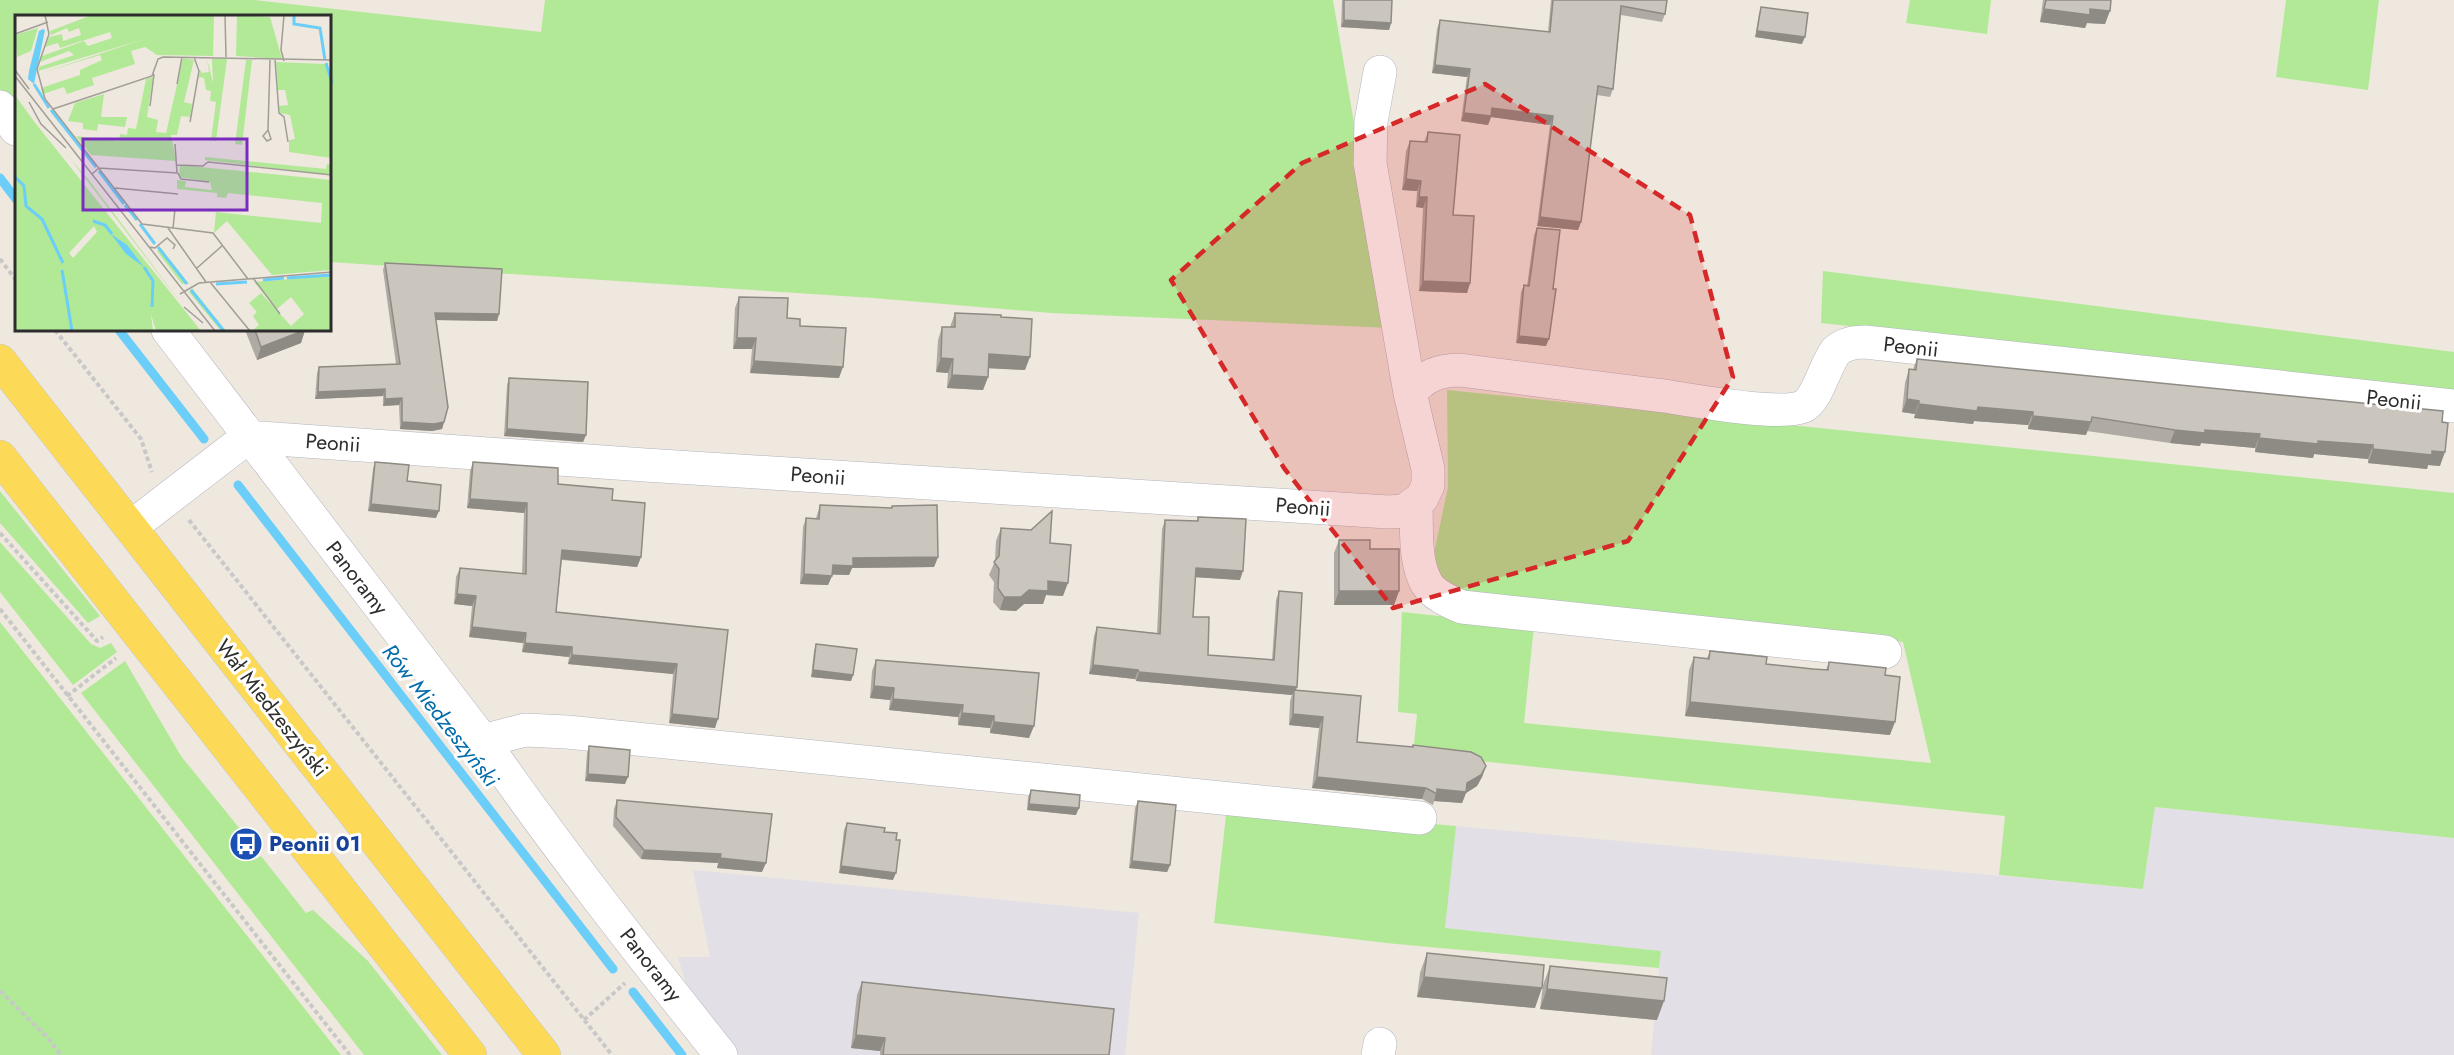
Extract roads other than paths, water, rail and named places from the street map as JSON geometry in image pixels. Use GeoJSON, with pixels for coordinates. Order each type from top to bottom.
{"type":"FeatureCollection","features":[{"type":"Feature","properties":{"kind":"main road","name":"Wał Miedzeszyński"},"geometry":{"type":"LineString","coordinates":[[0,361],[544,1055]]}},
{"type":"Feature","properties":{"kind":"main road"},"geometry":{"type":"LineString","coordinates":[[0,457],[470,1055]]}},
{"type":"Feature","properties":{"kind":"street"},"geometry":{"type":"LineString","coordinates":[[1380,72],[1371,122],[1370,163],[1410,393],[1428,469],[1428,485],[1416,505],[1419,556],[1428,584],[1446,601],[1462,607],[1885,652]]}},
{"type":"Feature","properties":{"kind":"street"},"geometry":{"type":"LineString","coordinates":[[0,107],[15,128]]}},
{"type":"Feature","properties":{"kind":"street","name":"Panoramy"},"geometry":{"type":"LineString","coordinates":[[170,332],[483,741],[517,790],[648,963],[721,1055]]}},
{"type":"Feature","properties":{"kind":"street","name":"Peonii"},"geometry":{"type":"LineString","coordinates":[[1410,393],[1428,376],[1445,370],[1724,404],[1773,409],[1797,408],[1804,406],[1811,398],[1840,347],[1854,342],[1864,342],[2454,406]]}},
{"type":"Feature","properties":{"kind":"street"},"geometry":{"type":"LineString","coordinates":[[131,527],[248,436]]}},
{"type":"Feature","properties":{"kind":"street","name":"Peonii"},"geometry":{"type":"LineString","coordinates":[[248,436],[633,465],[1388,512],[1404,511],[1416,505]]}},
{"type":"Feature","properties":{"kind":"street"},"geometry":{"type":"LineString","coordinates":[[483,741],[525,730],[567,732],[1420,818]]}},
{"type":"Feature","properties":{"kind":"waterway","name":"Rów Miedzeszyński"},"geometry":{"type":"LineString","coordinates":[[0,178],[15,198]]}},
{"type":"Feature","properties":{"kind":"waterway","name":"Rów Miedzeszyński"},"geometry":{"type":"LineString","coordinates":[[121,332],[204,439]]}},
{"type":"Feature","properties":{"kind":"waterway","name":"Rów Miedzeszyński"},"geometry":{"type":"LineString","coordinates":[[238,485],[613,969]]}},
{"type":"Feature","properties":{"kind":"waterway","name":"Rów Miedzeszyński"},"geometry":{"type":"LineString","coordinates":[[633,992],[682,1055]]}},
{"type":"Feature","properties":{"kind":"place","name":"Peonii 01"},"geometry":{"type":"Point","coordinates":[246,844]}}]}
